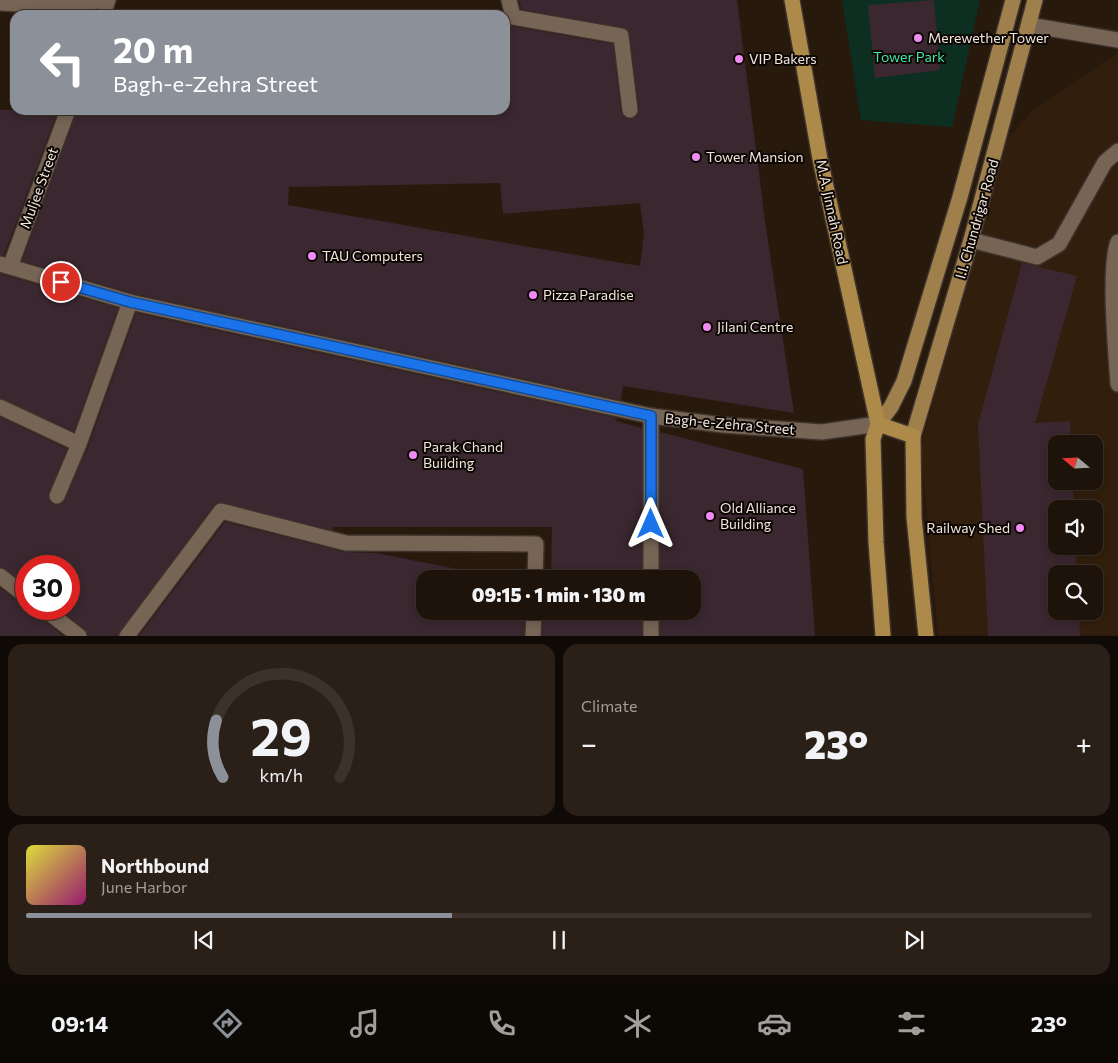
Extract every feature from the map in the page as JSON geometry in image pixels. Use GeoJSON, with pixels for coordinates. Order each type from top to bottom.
{"type":"FeatureCollection","features":[{"type":"Feature","properties":{"kind":"highway","name":"M.A. Jinnah Road"},"geometry":{"type":"LineString","coordinates":[[792,0],[820,158],[878,424],[873,439],[876,542],[883,636]]}},
{"type":"Feature","properties":{"kind":"highway"},"geometry":{"type":"LineString","coordinates":[[878,424],[913,436],[914,517],[926,636]]}},
{"type":"Feature","properties":{"kind":"main road","name":"I.I. Chundrigar Road"},"geometry":{"type":"LineString","coordinates":[[878,424],[891,407],[904,380],[960,197],[1013,0]]}},
{"type":"Feature","properties":{"kind":"main road","name":"I.I. Chundrigar Road"},"geometry":{"type":"LineString","coordinates":[[913,436],[971,240],[1035,0]]}},
{"type":"Feature","properties":{"kind":"street"},"geometry":{"type":"LineString","coordinates":[[0,3],[70,7],[100,0]]}},
{"type":"Feature","properties":{"kind":"street"},"geometry":{"type":"LineString","coordinates":[[509,0],[513,16],[622,36],[630,110]]}},
{"type":"Feature","properties":{"kind":"street"},"geometry":{"type":"LineString","coordinates":[[1029,25],[1118,40]]}},
{"type":"Feature","properties":{"kind":"street","name":"Muljee Street"},"geometry":{"type":"LineString","coordinates":[[5,265],[66,115]]}},
{"type":"Feature","properties":{"kind":"street"},"geometry":{"type":"LineString","coordinates":[[971,240],[1037,257],[1058,244],[1105,162],[1118,151]]}},
{"type":"Feature","properties":{"kind":"street"},"geometry":{"type":"LineString","coordinates":[[1118,242],[1115,249],[1114,291],[1118,384]]}},
{"type":"Feature","properties":{"kind":"street","name":"Bagh-e-Zehra Street"},"geometry":{"type":"LineString","coordinates":[[5,265],[130,302],[651,416],[723,425],[822,432],[878,424]]}},
{"type":"Feature","properties":{"kind":"street"},"geometry":{"type":"LineString","coordinates":[[57,496],[79,444],[130,302]]}},
{"type":"Feature","properties":{"kind":"street"},"geometry":{"type":"LineString","coordinates":[[0,407],[79,444]]}},
{"type":"Feature","properties":{"kind":"street"},"geometry":{"type":"LineString","coordinates":[[651,416],[651,570]]}},
{"type":"Feature","properties":{"kind":"street"},"geometry":{"type":"LineString","coordinates":[[127,636],[221,510],[346,543],[536,544],[535,570]]}},
{"type":"Feature","properties":{"kind":"street"},"geometry":{"type":"LineString","coordinates":[[0,576],[15,588]]}},
{"type":"Feature","properties":{"kind":"street"},"geometry":{"type":"LineString","coordinates":[[58,620],[79,636]]}},
{"type":"Feature","properties":{"kind":"street"},"geometry":{"type":"LineString","coordinates":[[533,636],[534,620]]}},
{"type":"Feature","properties":{"kind":"street"},"geometry":{"type":"LineString","coordinates":[[651,620],[651,636]]}},
{"type":"Feature","properties":{"kind":"shaded area"},"geometry":{"type":"Polygon","coordinates":[[[1118,53],[1118,635],[938,635],[921,448],[949,338],[1006,141],[1031,112],[1118,53]]]}},
{"type":"Feature","properties":{"kind":"green space","name":"Tower Park"},"geometry":{"type":"Polygon","coordinates":[[[842,0],[980,0],[952,127],[861,120],[842,0]]]}},
{"type":"Feature","properties":{"kind":"building"},"geometry":{"type":"Polygon","coordinates":[[[519,0],[737,0],[765,221],[794,413],[623,386],[621,400],[132,293],[22,261],[75,115],[510,115],[510,25],[613,44],[621,112],[627,119],[636,117],[639,109],[630,35],[627,29],[521,9],[519,0]],[[500,183],[289,187],[288,205],[640,266],[644,233],[640,203],[503,214],[500,183]]]}},
{"type":"Feature","properties":{"kind":"building"},"geometry":{"type":"Polygon","coordinates":[[[934,0],[940,70],[875,78],[868,5],[934,0]]]}},
{"type":"Feature","properties":{"kind":"building"},"geometry":{"type":"Polygon","coordinates":[[[0,110],[10,110],[10,115],[56,115],[4,255],[0,255],[0,110]]]}},
{"type":"Feature","properties":{"kind":"building","name":"Railway Shed"},"geometry":{"type":"Polygon","coordinates":[[[1022,263],[1077,276],[1035,423],[1070,421],[1071,435],[1048,435],[1048,490],[1073,490],[1074,500],[1048,500],[1048,555],[1076,555],[1077,565],[1048,565],[1048,620],[1079,620],[1080,636],[988,636],[978,424],[1022,263]]]}},
{"type":"Feature","properties":{"kind":"building"},"geometry":{"type":"Polygon","coordinates":[[[0,274],[118,308],[74,431],[0,398],[0,274]]]}},
{"type":"Feature","properties":{"kind":"building"},"geometry":{"type":"Polygon","coordinates":[[[136,313],[617,418],[616,421],[642,428],[642,570],[551,570],[552,527],[333,527],[332,530],[218,502],[118,636],[88,636],[85,629],[73,620],[80,620],[80,555],[15,555],[15,577],[0,567],[0,417],[67,449],[48,497],[53,504],[62,504],[88,447],[136,313]]]}},
{"type":"Feature","properties":{"kind":"building","name":"Old Alliance Building"},"geometry":{"type":"Polygon","coordinates":[[[660,432],[803,469],[815,636],[660,636],[660,620],[701,620],[701,570],[660,570],[660,432]]]}},
{"type":"Feature","properties":{"kind":"building"},"geometry":{"type":"Polygon","coordinates":[[[225,522],[344,552],[376,553],[462,570],[416,570],[416,620],[525,620],[524,636],[139,636],[225,522]]]}},
{"type":"Feature","properties":{"kind":"building"},"geometry":{"type":"Polygon","coordinates":[[[0,588],[15,599],[15,620],[43,620],[63,636],[0,636],[0,588]]]}},
{"type":"Feature","properties":{"kind":"building"},"geometry":{"type":"Polygon","coordinates":[[[543,620],[642,620],[642,636],[542,636],[543,620]]]}},
{"type":"Feature","properties":{"kind":"place","name":"Merewether Tower"},"geometry":{"type":"Point","coordinates":[918,38]}},
{"type":"Feature","properties":{"kind":"place","name":"VIP Bakers"},"geometry":{"type":"Point","coordinates":[739,59]}},
{"type":"Feature","properties":{"kind":"place","name":"Tower Mansion"},"geometry":{"type":"Point","coordinates":[696,157]}},
{"type":"Feature","properties":{"kind":"place","name":"TAU Computers"},"geometry":{"type":"Point","coordinates":[312,256]}},
{"type":"Feature","properties":{"kind":"place","name":"Pizza Paradise"},"geometry":{"type":"Point","coordinates":[533,295]}},
{"type":"Feature","properties":{"kind":"place","name":"Jilani Centre"},"geometry":{"type":"Point","coordinates":[707,327]}},
{"type":"Feature","properties":{"kind":"place","name":"Parak Chand Building"},"geometry":{"type":"Point","coordinates":[413,455]}},
{"type":"Feature","properties":{"kind":"place","name":"Old Alliance Building"},"geometry":{"type":"Point","coordinates":[710,516]}},
{"type":"Feature","properties":{"kind":"place","name":"Railway Shed"},"geometry":{"type":"Point","coordinates":[1020,528]}},
{"type":"Feature","properties":{"kind":"route"},"geometry":{"type":"LineString","coordinates":[[61,282],[130,302],[651,416],[651,524]]}}]}
